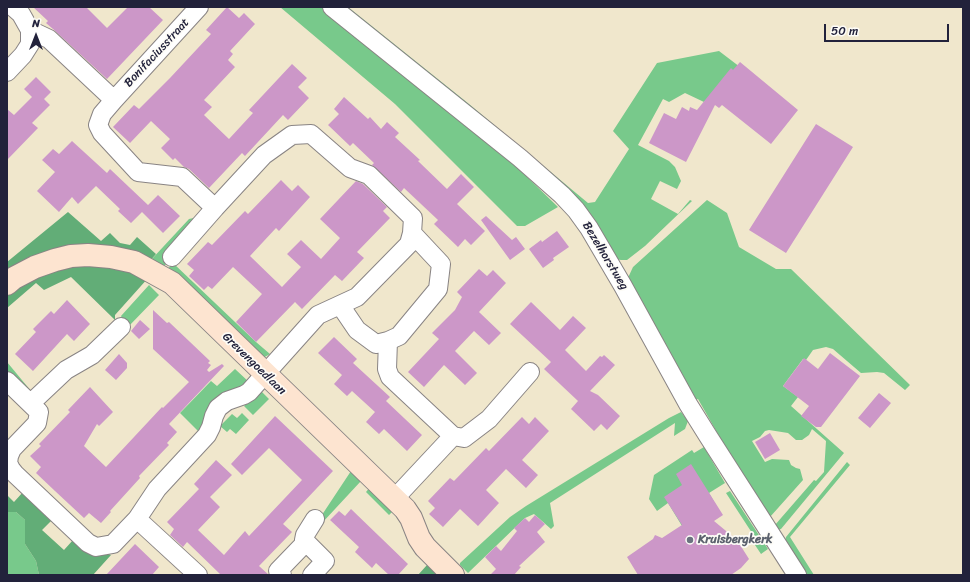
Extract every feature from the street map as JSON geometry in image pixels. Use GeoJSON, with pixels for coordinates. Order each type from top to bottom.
{"type":"FeatureCollection","features":[{"type":"Feature","properties":{"kind":"street"},"geometry":{"type":"LineString","coordinates":[[7,72],[23,55],[30,44],[30,30],[21,14],[13,7]]}},
{"type":"Feature","properties":{"kind":"street","name":"Bonifaciusstraat"},"geometry":{"type":"LineString","coordinates":[[199,7],[102,114],[98,125],[102,133],[138,172],[182,177],[215,208]]}},
{"type":"Feature","properties":{"kind":"street","name":"Bezelhorstweg"},"geometry":{"type":"LineString","coordinates":[[332,7],[520,158],[562,195],[576,210],[589,228],[624,286],[688,404],[797,575]]}},
{"type":"Feature","properties":{"kind":"street"},"geometry":{"type":"LineString","coordinates":[[30,30],[49,39],[114,100]]}},
{"type":"Feature","properties":{"kind":"street"},"geometry":{"type":"LineString","coordinates":[[7,380],[39,412],[37,423],[12,449],[9,456],[8,462],[15,474],[88,543],[96,546],[113,544],[137,519],[157,489],[207,435],[218,408],[227,401],[244,396],[249,392],[318,315],[358,297],[409,244],[412,233],[413,218],[369,174],[350,168],[311,134],[292,135],[264,155],[172,257]]}},
{"type":"Feature","properties":{"kind":"street"},"geometry":{"type":"LineString","coordinates":[[340,305],[358,330],[376,344],[388,341],[398,336],[438,289],[441,264],[412,233]]}},
{"type":"Feature","properties":{"kind":"street","name":"Grevengoedlaan"},"geometry":{"type":"LineString","coordinates":[[7,284],[35,267],[71,256],[88,255],[111,257],[134,262],[172,284],[395,498],[411,518],[419,538],[425,547],[453,575]]}},
{"type":"Feature","properties":{"kind":"street"},"geometry":{"type":"LineString","coordinates":[[31,404],[66,370],[92,355],[120,327]]}},
{"type":"Feature","properties":{"kind":"street"},"geometry":{"type":"LineString","coordinates":[[388,341],[387,369],[390,377],[453,436],[464,438],[489,419],[530,372]]}},
{"type":"Feature","properties":{"kind":"street"},"geometry":{"type":"LineString","coordinates":[[395,498],[453,436]]}},
{"type":"Feature","properties":{"kind":"street"},"geometry":{"type":"LineString","coordinates":[[137,519],[198,575]]}},
{"type":"Feature","properties":{"kind":"street"},"geometry":{"type":"LineString","coordinates":[[312,575],[325,561],[304,540],[305,535],[315,519]]}},
{"type":"Feature","properties":{"kind":"street"},"geometry":{"type":"LineString","coordinates":[[282,575],[278,572],[306,542]]}},
{"type":"Feature","properties":{"kind":"green space"},"geometry":{"type":"Polygon","coordinates":[[[280,7],[323,7],[466,124],[522,172],[558,207],[525,226],[517,226],[395,104],[280,7]]]}},
{"type":"Feature","properties":{"kind":"green space"},"geometry":{"type":"Polygon","coordinates":[[[342,7],[348,7],[469,104],[588,203],[595,202],[629,149],[613,131],[657,63],[719,51],[740,67],[704,102],[685,93],[669,102],[663,99],[638,145],[669,161],[675,167],[681,181],[677,189],[660,181],[651,199],[678,214],[690,200],[692,201],[645,246],[627,260],[621,260],[615,259],[592,220],[342,7]]]}},
{"type":"Feature","properties":{"kind":"green space"},"geometry":{"type":"Polygon","coordinates":[[[707,200],[727,213],[739,247],[776,269],[791,269],[910,385],[905,390],[884,373],[861,373],[833,349],[826,347],[813,350],[806,360],[803,359],[783,386],[798,397],[791,406],[844,453],[781,529],[775,531],[775,525],[814,480],[816,481],[824,472],[826,441],[812,429],[809,435],[802,440],[796,440],[788,433],[769,430],[765,431],[760,437],[752,441],[765,462],[772,459],[789,460],[791,465],[800,469],[803,480],[770,517],[719,436],[698,399],[693,401],[627,280],[633,267],[707,200]]]}},
{"type":"Feature","properties":{"kind":"green space"},"geometry":{"type":"Polygon","coordinates":[[[68,212],[101,241],[110,233],[120,243],[130,245],[137,237],[156,254],[150,261],[131,253],[7,276],[7,262],[68,212]]]}},
{"type":"Feature","properties":{"kind":"green space"},"geometry":{"type":"Polygon","coordinates":[[[198,217],[170,260],[162,268],[150,261],[189,219],[198,217]]]}},
{"type":"Feature","properties":{"kind":"green space"},"geometry":{"type":"Polygon","coordinates":[[[89,261],[149,277],[115,315],[115,320],[71,277],[44,290],[36,283],[7,308],[7,293],[34,276],[89,261]]]}},
{"type":"Feature","properties":{"kind":"green space"},"geometry":{"type":"Polygon","coordinates":[[[173,263],[270,354],[263,358],[166,271],[173,263]]]}},
{"type":"Feature","properties":{"kind":"green space"},"geometry":{"type":"Polygon","coordinates":[[[149,285],[159,295],[127,328],[121,316],[149,285]]]}},
{"type":"Feature","properties":{"kind":"green space"},"geometry":{"type":"Polygon","coordinates":[[[7,362],[31,391],[22,389],[7,371],[7,362]]]}},
{"type":"Feature","properties":{"kind":"green space"},"geometry":{"type":"Polygon","coordinates":[[[235,369],[249,382],[198,431],[180,413],[211,381],[217,386],[235,369]]]}},
{"type":"Feature","properties":{"kind":"green space"},"geometry":{"type":"Polygon","coordinates":[[[260,390],[269,399],[253,415],[244,406],[260,390]]]}},
{"type":"Feature","properties":{"kind":"green space"},"geometry":{"type":"Polygon","coordinates":[[[681,412],[688,421],[685,429],[674,436],[675,423],[550,503],[554,526],[551,529],[534,514],[525,518],[468,573],[460,565],[460,563],[510,517],[681,412]]]}},
{"type":"Feature","properties":{"kind":"green space"},"geometry":{"type":"Polygon","coordinates":[[[242,413],[249,420],[236,434],[230,429],[227,432],[220,426],[232,414],[237,418],[242,413]]]}},
{"type":"Feature","properties":{"kind":"green space"},"geometry":{"type":"Polygon","coordinates":[[[704,447],[725,483],[709,493],[717,507],[682,526],[668,503],[657,511],[649,499],[654,475],[692,450],[694,453],[704,447]]]}},
{"type":"Feature","properties":{"kind":"green space"},"geometry":{"type":"Polygon","coordinates":[[[847,462],[850,465],[790,537],[814,575],[805,575],[784,544],[786,537],[847,462]]]}},
{"type":"Feature","properties":{"kind":"green space"},"geometry":{"type":"Polygon","coordinates":[[[351,471],[361,481],[309,537],[308,536],[351,471]]]}},
{"type":"Feature","properties":{"kind":"green space"},"geometry":{"type":"Polygon","coordinates":[[[371,486],[395,509],[389,515],[366,492],[371,486]]]}},
{"type":"Feature","properties":{"kind":"green space"},"geometry":{"type":"Polygon","coordinates":[[[730,491],[768,549],[761,554],[751,539],[754,536],[726,493],[730,491]]]}},
{"type":"Feature","properties":{"kind":"green space"},"geometry":{"type":"Polygon","coordinates":[[[23,492],[52,520],[42,530],[64,550],[73,540],[111,555],[93,575],[39,575],[36,561],[25,544],[25,520],[16,512],[7,512],[7,495],[14,502],[23,492]]]}},
{"type":"Feature","properties":{"kind":"green space"},"geometry":{"type":"Polygon","coordinates":[[[7,512],[16,512],[25,520],[25,544],[36,561],[39,575],[7,575],[7,512]]]}},
{"type":"Feature","properties":{"kind":"green space"},"geometry":{"type":"Polygon","coordinates":[[[427,565],[439,575],[418,575],[427,565]]]}},
{"type":"Feature","properties":{"kind":"building"},"geometry":{"type":"Polygon","coordinates":[[[33,7],[86,7],[107,28],[128,7],[149,7],[163,20],[107,79],[46,23],[48,21],[33,7]]]}},
{"type":"Feature","properties":{"kind":"building"},"geometry":{"type":"Polygon","coordinates":[[[227,7],[239,18],[244,13],[255,24],[230,51],[233,54],[228,60],[235,67],[204,100],[212,107],[204,115],[229,139],[253,113],[249,110],[292,64],[307,78],[298,87],[309,98],[288,120],[283,115],[245,156],[242,153],[209,188],[189,169],[184,167],[175,158],[173,160],[161,148],[170,139],[151,121],[130,143],[113,127],[134,105],[139,109],[170,78],[211,34],[206,30],[227,7]]]}},
{"type":"Feature","properties":{"kind":"building"},"geometry":{"type":"Polygon","coordinates":[[[740,62],[798,110],[771,144],[722,105],[719,108],[715,105],[686,162],[649,143],[664,113],[676,119],[682,107],[689,111],[690,107],[697,110],[731,68],[733,70],[740,62]]]}},
{"type":"Feature","properties":{"kind":"building"},"geometry":{"type":"Polygon","coordinates":[[[36,77],[51,92],[44,99],[50,105],[32,123],[38,128],[7,160],[7,109],[14,115],[32,97],[24,89],[36,77]]]}},
{"type":"Feature","properties":{"kind":"building"},"geometry":{"type":"Polygon","coordinates":[[[344,97],[368,119],[370,117],[381,129],[387,122],[399,133],[395,137],[420,160],[418,161],[447,189],[461,174],[474,187],[457,204],[485,231],[471,245],[465,239],[458,247],[434,224],[438,220],[404,188],[401,192],[372,165],[374,163],[353,143],[350,146],[328,125],[339,114],[334,109],[344,97]]]}},
{"type":"Feature","properties":{"kind":"building"},"geometry":{"type":"Polygon","coordinates":[[[816,124],[853,147],[786,253],[749,230],[816,124]]]}},
{"type":"Feature","properties":{"kind":"building"},"geometry":{"type":"Polygon","coordinates":[[[72,141],[107,173],[110,169],[148,205],[158,195],[180,216],[163,233],[142,212],[131,223],[118,211],[120,209],[96,186],[78,204],[72,197],[59,212],[37,191],[55,172],[42,160],[53,149],[59,154],[72,141]]]}},
{"type":"Feature","properties":{"kind":"building"},"geometry":{"type":"Polygon","coordinates":[[[281,180],[292,191],[298,185],[310,197],[279,231],[276,228],[250,256],[282,287],[301,267],[287,254],[301,240],[321,259],[340,238],[320,219],[356,181],[363,184],[387,207],[383,211],[390,218],[357,252],[364,258],[342,281],[335,275],[302,309],[295,302],[256,342],[236,322],[262,294],[233,267],[212,289],[208,286],[204,290],[189,276],[194,270],[187,264],[208,242],[212,245],[245,211],[248,214],[281,180]]]}},
{"type":"Feature","properties":{"kind":"building"},"geometry":{"type":"Polygon","coordinates":[[[486,216],[512,240],[516,237],[525,249],[510,260],[481,220],[486,216]]]}},
{"type":"Feature","properties":{"kind":"building"},"geometry":{"type":"Polygon","coordinates":[[[557,231],[569,247],[553,258],[554,260],[543,268],[529,249],[557,231]]]}},
{"type":"Feature","properties":{"kind":"building"},"geometry":{"type":"Polygon","coordinates":[[[479,269],[487,276],[493,270],[506,283],[479,312],[501,333],[489,345],[474,331],[455,351],[477,373],[465,385],[444,365],[424,387],[408,372],[439,339],[432,333],[455,310],[462,297],[457,292],[479,269]]]}},
{"type":"Feature","properties":{"kind":"building"},"geometry":{"type":"Polygon","coordinates":[[[67,300],[90,324],[74,341],[67,334],[33,371],[15,354],[36,332],[33,329],[51,311],[54,314],[67,300]]]}},
{"type":"Feature","properties":{"kind":"building"},"geometry":{"type":"Polygon","coordinates":[[[531,302],[560,330],[573,316],[586,328],[565,350],[586,371],[600,356],[602,357],[604,355],[615,365],[590,391],[598,395],[620,416],[607,430],[601,424],[594,431],[571,409],[578,401],[544,369],[551,362],[510,324],[531,302]]]}},
{"type":"Feature","properties":{"kind":"building"},"geometry":{"type":"Polygon","coordinates":[[[153,310],[167,323],[169,322],[210,361],[208,363],[211,365],[207,370],[209,372],[222,364],[224,366],[169,424],[177,432],[167,443],[169,445],[139,476],[140,478],[101,523],[89,513],[84,518],[55,491],[36,473],[41,467],[30,456],[41,446],[39,444],[70,412],[68,410],[90,387],[113,412],[99,426],[97,424],[84,446],[106,467],[162,407],[163,408],[189,382],[153,349],[153,310]]]}},
{"type":"Feature","properties":{"kind":"building"},"geometry":{"type":"Polygon","coordinates":[[[140,320],[150,329],[139,339],[131,331],[140,320]]]}},
{"type":"Feature","properties":{"kind":"building"},"geometry":{"type":"Polygon","coordinates":[[[334,337],[357,359],[353,363],[390,397],[386,401],[422,435],[407,451],[384,429],[379,434],[366,422],[375,412],[352,391],[347,396],[334,384],[342,375],[318,353],[334,337]]]}},
{"type":"Feature","properties":{"kind":"building"},"geometry":{"type":"Polygon","coordinates":[[[830,353],[860,376],[821,427],[816,427],[801,416],[809,406],[783,386],[804,358],[818,369],[830,353]]]}},
{"type":"Feature","properties":{"kind":"building"},"geometry":{"type":"Polygon","coordinates":[[[119,354],[127,363],[127,368],[116,380],[105,370],[119,354]]]}},
{"type":"Feature","properties":{"kind":"building"},"geometry":{"type":"Polygon","coordinates":[[[879,393],[891,403],[870,428],[858,418],[879,393]]]}},
{"type":"Feature","properties":{"kind":"building"},"geometry":{"type":"Polygon","coordinates":[[[275,416],[333,471],[283,524],[292,532],[259,566],[269,575],[221,575],[187,542],[183,547],[170,535],[174,529],[167,522],[199,489],[194,484],[216,460],[232,475],[210,497],[220,507],[198,530],[224,555],[245,531],[249,536],[302,480],[269,448],[242,475],[231,464],[275,416]]]}},
{"type":"Feature","properties":{"kind":"building"},"geometry":{"type":"Polygon","coordinates":[[[522,417],[529,424],[535,417],[549,431],[522,460],[538,475],[526,488],[506,469],[486,490],[499,503],[478,526],[460,509],[443,527],[429,514],[435,508],[428,501],[450,478],[454,481],[486,448],[489,451],[522,417]]]}},
{"type":"Feature","properties":{"kind":"building"},"geometry":{"type":"Polygon","coordinates":[[[770,433],[780,450],[765,459],[755,442],[770,433]]]}},
{"type":"Feature","properties":{"kind":"building","name":"Kruisbergkerk"},"geometry":{"type":"Polygon","coordinates":[[[691,464],[723,515],[714,521],[737,540],[749,559],[741,568],[731,575],[638,575],[627,557],[653,539],[655,535],[662,538],[682,525],[664,497],[682,485],[676,474],[691,464]]]}},
{"type":"Feature","properties":{"kind":"building"},"geometry":{"type":"Polygon","coordinates":[[[351,509],[408,564],[398,575],[389,575],[376,563],[372,568],[355,552],[359,547],[330,520],[339,511],[345,516],[351,509]]]}},
{"type":"Feature","properties":{"kind":"building"},"geometry":{"type":"Polygon","coordinates":[[[535,515],[545,524],[537,532],[545,542],[519,566],[521,567],[514,575],[490,575],[496,569],[485,557],[496,546],[501,551],[517,531],[514,528],[525,518],[529,522],[535,515]]]}},
{"type":"Feature","properties":{"kind":"building"},"geometry":{"type":"Polygon","coordinates":[[[135,544],[159,567],[152,575],[106,575],[135,544]]]}},
{"type":"Feature","properties":{"kind":"place","name":"Kruisbergkerk"},"geometry":{"type":"Point","coordinates":[690,540]}}]}
